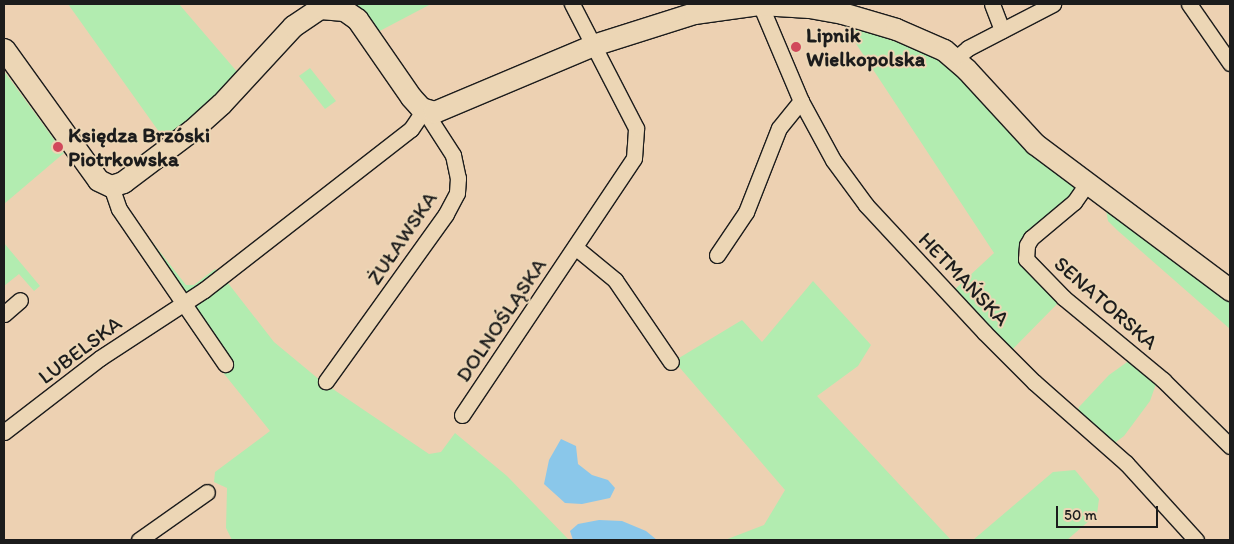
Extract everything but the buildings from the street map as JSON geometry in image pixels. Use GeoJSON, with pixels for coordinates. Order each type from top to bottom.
{"type":"FeatureCollection","features":[{"type":"Feature","properties":{"kind":"street","name":"DOLNOŚLĄSKA"},"geometry":{"type":"LineString","coordinates":[[462,416],[630,168],[637,144],[636,128],[572,4]]}},
{"type":"Feature","properties":{"kind":"street"},"geometry":{"type":"LineString","coordinates":[[4,49],[98,180],[111,186],[123,182],[192,130],[305,15],[320,8],[337,6],[357,19],[411,97],[424,110],[439,112],[593,45],[694,13],[760,4],[809,7],[867,20],[925,40],[955,59],[1035,144],[1230,290]]}},
{"type":"Feature","properties":{"kind":"street","name":"HETMAŃSKA"},"geometry":{"type":"LineString","coordinates":[[760,4],[801,101],[843,175],[901,244],[1034,382],[1126,463],[1196,540]]}},
{"type":"Feature","properties":{"kind":"street"},"geometry":{"type":"LineString","coordinates":[[992,4],[1002,30]]}},
{"type":"Feature","properties":{"kind":"street"},"geometry":{"type":"LineString","coordinates":[[955,59],[968,48],[1053,4]]}},
{"type":"Feature","properties":{"kind":"street"},"geometry":{"type":"LineString","coordinates":[[1189,4],[1230,63]]}},
{"type":"Feature","properties":{"kind":"street"},"geometry":{"type":"LineString","coordinates":[[717,255],[746,212],[779,128],[801,101]]}},
{"type":"Feature","properties":{"kind":"street","name":"LUBELSKA"},"geometry":{"type":"LineString","coordinates":[[4,432],[100,358],[183,303],[411,129],[424,110]]}},
{"type":"Feature","properties":{"kind":"street","name":"ŻUŁAWSKA"},"geometry":{"type":"LineString","coordinates":[[326,381],[446,214],[457,192],[458,178],[453,155],[424,110]]}},
{"type":"Feature","properties":{"kind":"street","name":"SENATORSKA"},"geometry":{"type":"LineString","coordinates":[[1086,184],[1074,202],[1032,238],[1027,245],[1026,258],[1064,298],[1163,380],[1230,446]]}},
{"type":"Feature","properties":{"kind":"street"},"geometry":{"type":"LineString","coordinates":[[111,186],[119,209],[225,364]]}},
{"type":"Feature","properties":{"kind":"street","name":"DOLNOŚLĄSKA"},"geometry":{"type":"LineString","coordinates":[[575,247],[615,280],[670,362]]}},
{"type":"Feature","properties":{"kind":"street"},"geometry":{"type":"LineString","coordinates":[[4,314],[20,300]]}},
{"type":"Feature","properties":{"kind":"street"},"geometry":{"type":"LineString","coordinates":[[139,540],[207,492]]}},
{"type":"Feature","properties":{"kind":"green space"},"geometry":{"type":"Polygon","coordinates":[[[68,4],[179,4],[239,74],[167,143],[68,4]]]}},
{"type":"Feature","properties":{"kind":"green space"},"geometry":{"type":"Polygon","coordinates":[[[346,4],[431,4],[374,34],[346,4]]]}},
{"type":"Feature","properties":{"kind":"green space"},"geometry":{"type":"Polygon","coordinates":[[[843,24],[914,48],[936,59],[972,89],[1024,147],[1079,190],[1023,244],[1061,300],[1009,353],[951,293],[994,253],[843,24]]]}},
{"type":"Feature","properties":{"kind":"green space"},"geometry":{"type":"Polygon","coordinates":[[[310,68],[336,101],[325,109],[299,76],[310,68]]]}},
{"type":"Feature","properties":{"kind":"green space"},"geometry":{"type":"Polygon","coordinates":[[[4,71],[64,153],[4,204],[4,71]]]}},
{"type":"Feature","properties":{"kind":"green space"},"geometry":{"type":"Polygon","coordinates":[[[1106,210],[1230,301],[1230,329],[1117,230],[1108,221],[1106,210]]]}},
{"type":"Feature","properties":{"kind":"green space"},"geometry":{"type":"Polygon","coordinates":[[[135,220],[186,285],[194,285],[215,269],[218,272],[191,294],[182,293],[135,220]]]}},
{"type":"Feature","properties":{"kind":"green space"},"geometry":{"type":"Polygon","coordinates":[[[4,243],[40,286],[34,291],[19,274],[4,286],[4,243]]]}},
{"type":"Feature","properties":{"kind":"green space"},"geometry":{"type":"Polygon","coordinates":[[[813,281],[871,345],[858,366],[817,396],[951,540],[725,540],[764,525],[785,490],[674,361],[742,320],[762,342],[813,281]]]}},
{"type":"Feature","properties":{"kind":"green space"},"geometry":{"type":"Polygon","coordinates":[[[220,282],[228,283],[274,342],[321,381],[429,454],[441,452],[455,433],[507,476],[569,540],[232,540],[226,528],[227,488],[214,482],[215,472],[270,431],[221,370],[204,341],[193,309],[197,301],[220,282]]]}},
{"type":"Feature","properties":{"kind":"green space"},"geometry":{"type":"Polygon","coordinates":[[[1130,360],[1157,381],[1150,401],[1124,436],[1112,445],[1077,415],[1079,407],[1109,375],[1130,360]]]}},
{"type":"Feature","properties":{"kind":"green space"},"geometry":{"type":"Polygon","coordinates":[[[1075,470],[1099,499],[1097,514],[1067,540],[973,540],[1053,472],[1075,470]]]}},
{"type":"Feature","properties":{"kind":"water"},"geometry":{"type":"Polygon","coordinates":[[[561,439],[576,446],[578,464],[592,475],[608,480],[615,488],[610,498],[582,504],[565,503],[544,484],[549,460],[561,439]]]}},
{"type":"Feature","properties":{"kind":"water"},"geometry":{"type":"Polygon","coordinates":[[[599,520],[622,521],[646,531],[657,540],[573,540],[570,531],[578,524],[599,520]]]}},
{"type":"Feature","properties":{"kind":"place","name":"Lipnik Wielkopolska"},"geometry":{"type":"Point","coordinates":[796,47]}},
{"type":"Feature","properties":{"kind":"place","name":"Księdza Brzóski Piotrkowska"},"geometry":{"type":"Point","coordinates":[58,147]}}]}
